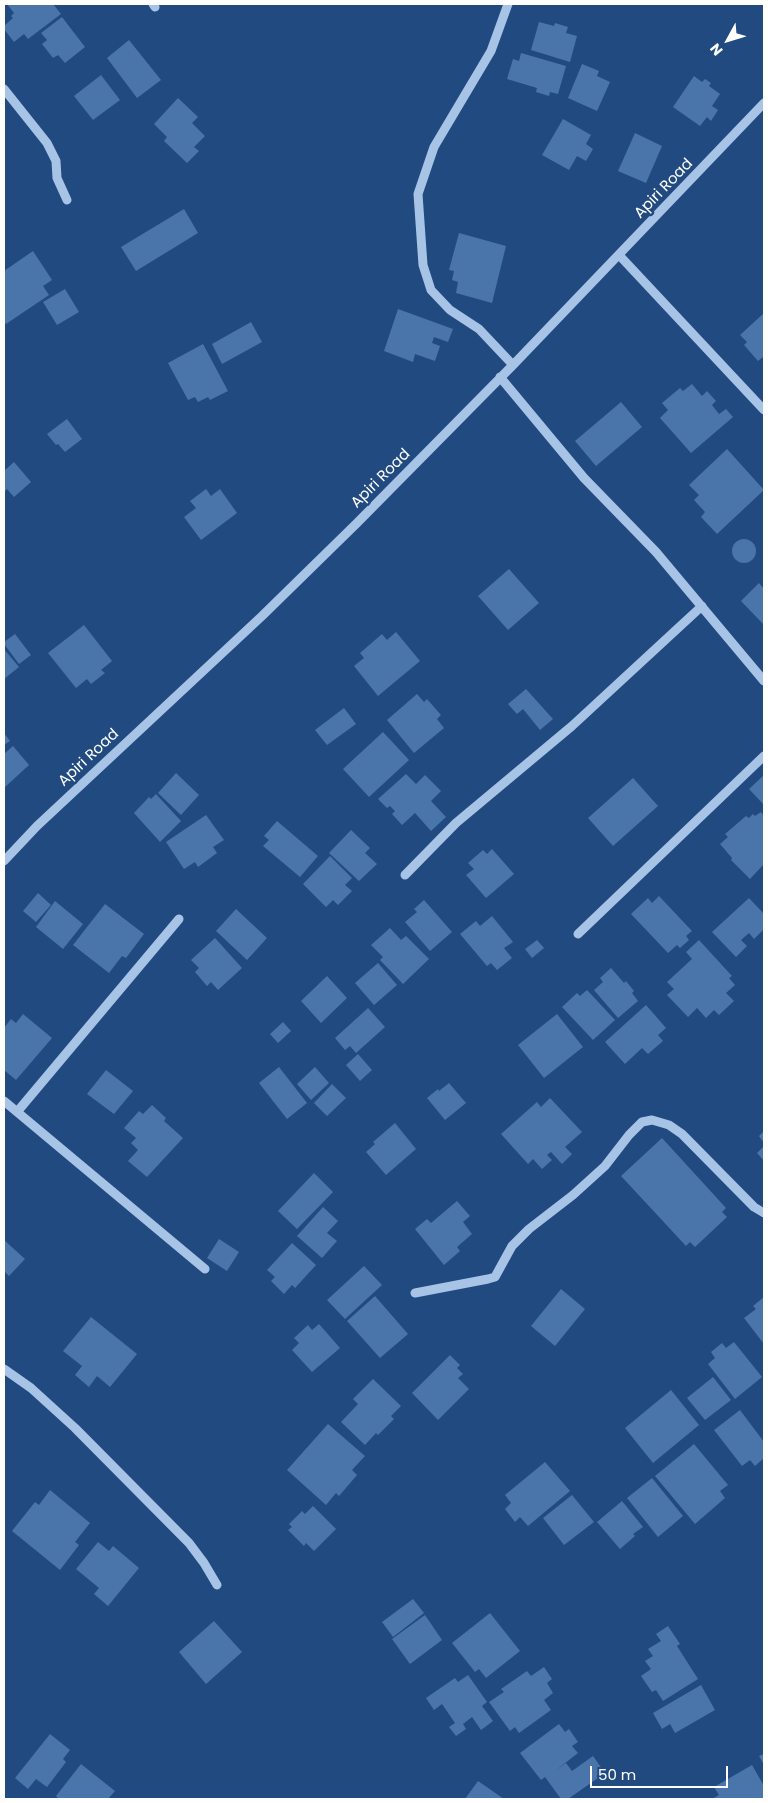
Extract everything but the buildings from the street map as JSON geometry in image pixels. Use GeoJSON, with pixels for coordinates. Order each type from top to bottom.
{"type":"FeatureCollection","features":[{"type":"Feature","properties":{"kind":"street"},"geometry":{"type":"LineString","coordinates":[[508,4],[491,51],[434,147],[418,194],[422,265],[431,290],[450,310],[479,329],[512,365]]}},
{"type":"Feature","properties":{"kind":"street"},"geometry":{"type":"LineString","coordinates":[[4,89],[47,143],[56,161],[57,178],[68,200]]}},
{"type":"Feature","properties":{"kind":"street","name":"Apiri Road"},"geometry":{"type":"LineString","coordinates":[[4,861],[44,819],[262,616],[512,365],[764,103]]}},
{"type":"Feature","properties":{"kind":"street"},"geometry":{"type":"LineString","coordinates":[[619,255],[764,410]]}},
{"type":"Feature","properties":{"kind":"street"},"geometry":{"type":"LineString","coordinates":[[500,377],[584,478],[640,534],[764,682]]}},
{"type":"Feature","properties":{"kind":"street"},"geometry":{"type":"LineString","coordinates":[[405,876],[456,823],[572,726],[702,606]]}},
{"type":"Feature","properties":{"kind":"street"},"geometry":{"type":"LineString","coordinates":[[578,934],[764,756]]}},
{"type":"Feature","properties":{"kind":"street"},"geometry":{"type":"LineString","coordinates":[[16,1112],[179,919]]}},
{"type":"Feature","properties":{"kind":"street"},"geometry":{"type":"LineString","coordinates":[[4,1101],[205,1269]]}},
{"type":"Feature","properties":{"kind":"street"},"geometry":{"type":"LineString","coordinates":[[415,1293],[495,1276],[499,1272],[512,1246],[528,1229],[573,1195],[605,1166],[642,1122],[652,1120],[669,1125],[682,1134],[754,1207],[764,1212]]}},
{"type":"Feature","properties":{"kind":"street"},"geometry":{"type":"LineString","coordinates":[[4,1369],[31,1388],[75,1428],[189,1543],[218,1585]]}}]}
